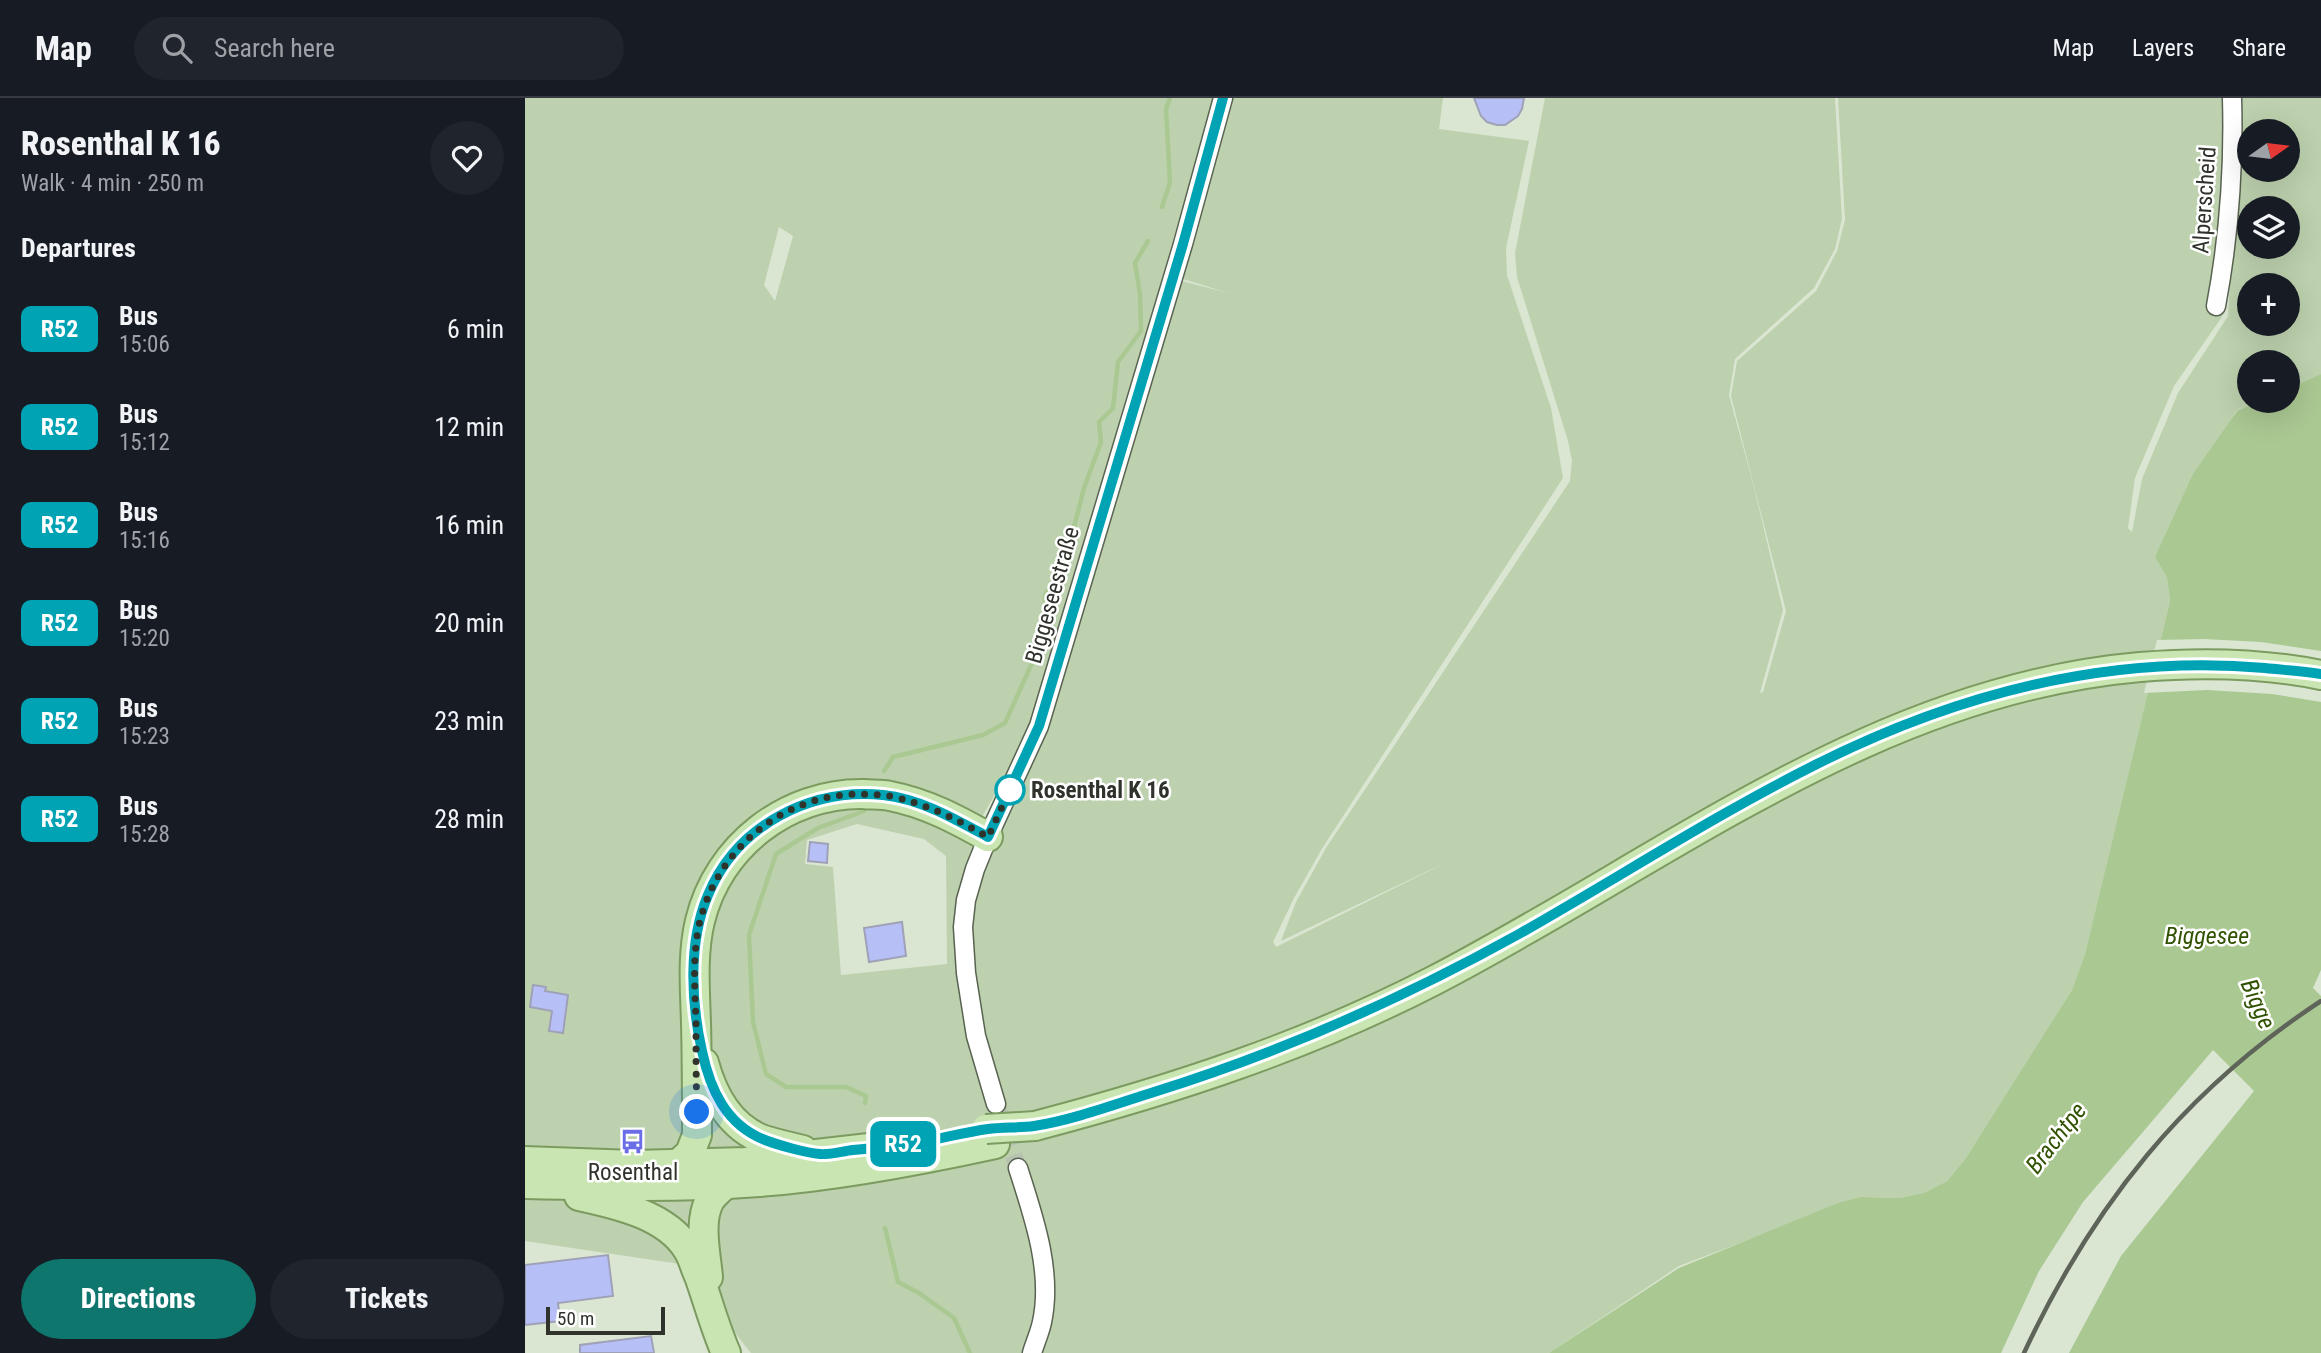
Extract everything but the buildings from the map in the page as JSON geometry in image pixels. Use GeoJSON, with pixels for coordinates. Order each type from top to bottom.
{"type":"FeatureCollection","features":[{"type":"Feature","properties":{"kind":"main road"},"geometry":{"type":"LineString","coordinates":[[525,1161],[584,1165],[747,1162],[915,1143],[992,1126],[1035,1126],[1208,1076],[1363,1014],[1433,981],[1816,764],[1909,723],[1959,705],[2030,684],[2110,670],[2174,664],[2225,664],[2321,674]]}},
{"type":"Feature","properties":{"kind":"main road"},"geometry":{"type":"LineString","coordinates":[[677,1165],[690,1153],[697,1135],[695,951],[699,922],[709,892],[725,864],[770,820],[803,803],[841,794],[888,795],[942,811],[988,837]]}},
{"type":"Feature","properties":{"kind":"main road"},"geometry":{"type":"LineString","coordinates":[[696,1023],[711,1086],[719,1101],[739,1125],[763,1139],[818,1154]]}},
{"type":"Feature","properties":{"kind":"main road"},"geometry":{"type":"LineString","coordinates":[[525,1184],[725,1184],[812,1176],[910,1162],[992,1126]]}},
{"type":"Feature","properties":{"kind":"main road"},"geometry":{"type":"LineString","coordinates":[[525,1184],[607,1202],[663,1225],[678,1237],[690,1252],[726,1353]]}},
{"type":"Feature","properties":{"kind":"main road"},"geometry":{"type":"LineString","coordinates":[[711,1308],[705,1236],[706,1215],[710,1200],[725,1184]]}},
{"type":"Feature","properties":{"kind":"street","name":"Biggeseestraße"},"geometry":{"type":"LineString","coordinates":[[992,1126],[966,973],[963,927],[966,900],[988,837],[1039,726],[1183,244],[1223,98]]}},
{"type":"Feature","properties":{"kind":"street","name":"Alperscheid"},"geometry":{"type":"LineString","coordinates":[[2216,306],[2226,252],[2231,192],[2232,98]]}},
{"type":"Feature","properties":{"kind":"street"},"geometry":{"type":"LineString","coordinates":[[1018,1168],[1033,1215],[1045,1289],[1042,1321],[1032,1353]]}},
{"type":"Feature","properties":{"kind":"shaded area"},"geometry":{"type":"Polygon","coordinates":[[[525,98],[1214,98],[1023,746],[979,822],[988,833],[1048,726],[1178,280],[1228,293],[1180,278],[1233,98],[1443,98],[1439,129],[1529,141],[1506,248],[1507,275],[1551,408],[1563,478],[1323,847],[1273,942],[1276,947],[1451,860],[1281,941],[1296,902],[1326,848],[1570,481],[1572,461],[1568,441],[1517,277],[1515,253],[1545,98],[1835,98],[1842,219],[1835,249],[1814,288],[1735,359],[1729,395],[1783,610],[1760,693],[1763,692],[1786,611],[1731,396],[1737,361],[1816,291],[1837,251],[1845,220],[1838,98],[2231,98],[2224,314],[2174,386],[2135,478],[2128,528],[2132,532],[2142,479],[2178,393],[2228,316],[2235,191],[2235,98],[2321,98],[2321,374],[2300,383],[2300,350],[2237,350],[2237,411],[2155,557],[2167,578],[2170,601],[2086,955],[2072,990],[1966,1158],[1947,1181],[1924,1193],[1899,1198],[1861,1197],[1679,1266],[1549,1353],[751,1353],[680,1264],[525,1241],[525,98]],[[779,227],[764,285],[775,301],[793,236],[779,227]],[[857,824],[807,840],[805,864],[833,867],[841,975],[947,964],[946,856],[924,839],[857,824]]]}},
{"type":"Feature","properties":{"kind":"water","name":"Biggesee"},"geometry":{"type":"Polygon","coordinates":[[[2321,374],[2321,970],[2313,988],[2321,996],[2321,1353],[2069,1353],[2121,1256],[2254,1091],[2213,1050],[2083,1202],[2039,1271],[2001,1353],[1549,1353],[1679,1268],[1838,1203],[1861,1197],[1899,1198],[1924,1193],[1947,1181],[1966,1158],[2072,990],[2085,955],[2170,601],[2167,578],[2155,557],[2193,474],[2237,411],[2300,413],[2300,383],[2321,374]]]}},
{"type":"Feature","properties":{"kind":"pier"},"geometry":{"type":"Polygon","coordinates":[[[2157,640],[2261,642],[2321,651],[2321,702],[2272,694],[2207,690],[2144,693],[2157,640]]]}},
{"type":"Feature","properties":{"kind":"waterway"},"geometry":{"type":"LineString","coordinates":[[1162,207],[1170,182],[1166,109],[1170,98]]}},
{"type":"Feature","properties":{"kind":"waterway"},"geometry":{"type":"LineString","coordinates":[[884,771],[893,757],[983,735],[1005,723],[1047,630],[1045,596],[1068,551],[1084,488],[1101,442],[1099,422],[1113,408],[1118,362],[1141,331],[1140,294],[1135,263],[1148,241]]}},
{"type":"Feature","properties":{"kind":"waterway"},"geometry":{"type":"LineString","coordinates":[[864,811],[818,828],[776,854],[749,935],[753,1022],[766,1074],[786,1087],[846,1087],[866,1096],[865,1103]]}},
{"type":"Feature","properties":{"kind":"waterway"},"geometry":{"type":"LineString","coordinates":[[885,1228],[898,1282],[919,1293],[954,1318],[970,1353]]}},
{"type":"Feature","properties":{"kind":"tunnel"},"geometry":{"type":"LineString","coordinates":[[996,1104],[1018,1168]]}},
{"type":"Feature","properties":{"kind":"railway"},"geometry":{"type":"LineString","coordinates":[[2024,1353],[2080,1248],[2147,1155],[2185,1113],[2227,1073],[2321,1001]]}},
{"type":"Feature","properties":{"kind":"bus line","name":"R52"},"geometry":{"type":"LineString","coordinates":[[1223,98],[1183,244],[1039,726],[988,837],[942,811],[888,795],[841,794],[803,803],[770,820],[725,864],[709,892],[699,922],[695,951],[696,1023],[700,1045],[711,1086],[719,1101],[739,1125],[763,1139],[818,1154],[915,1143],[986,1129],[1035,1126],[1208,1076],[1290,1045],[1433,981],[1748,800],[1816,764],[1896,728],[1998,693],[2058,678],[2174,664],[2225,664],[2321,674]]}},
{"type":"Feature","properties":{"kind":"place","name":"Rosenthal K 16"},"geometry":{"type":"Point","coordinates":[1010,790]}},
{"type":"Feature","properties":{"kind":"place","name":"Rosenthal"},"geometry":{"type":"Point","coordinates":[633,1142]}},
{"type":"Feature","properties":{"kind":"route"},"geometry":{"type":"LineString","coordinates":[[697,1112],[694,985],[699,922],[709,892],[725,864],[748,840],[770,820],[803,803],[841,794],[888,795],[942,811],[988,837],[1010,790]]}},
{"type":"Feature","properties":{"kind":"water label","name":"Bigge"},"geometry":{"type":"Point","coordinates":[2258,1004]}},
{"type":"Feature","properties":{"kind":"water label","name":"Brachtpe"},"geometry":{"type":"Point","coordinates":[2056,1138]}}]}
